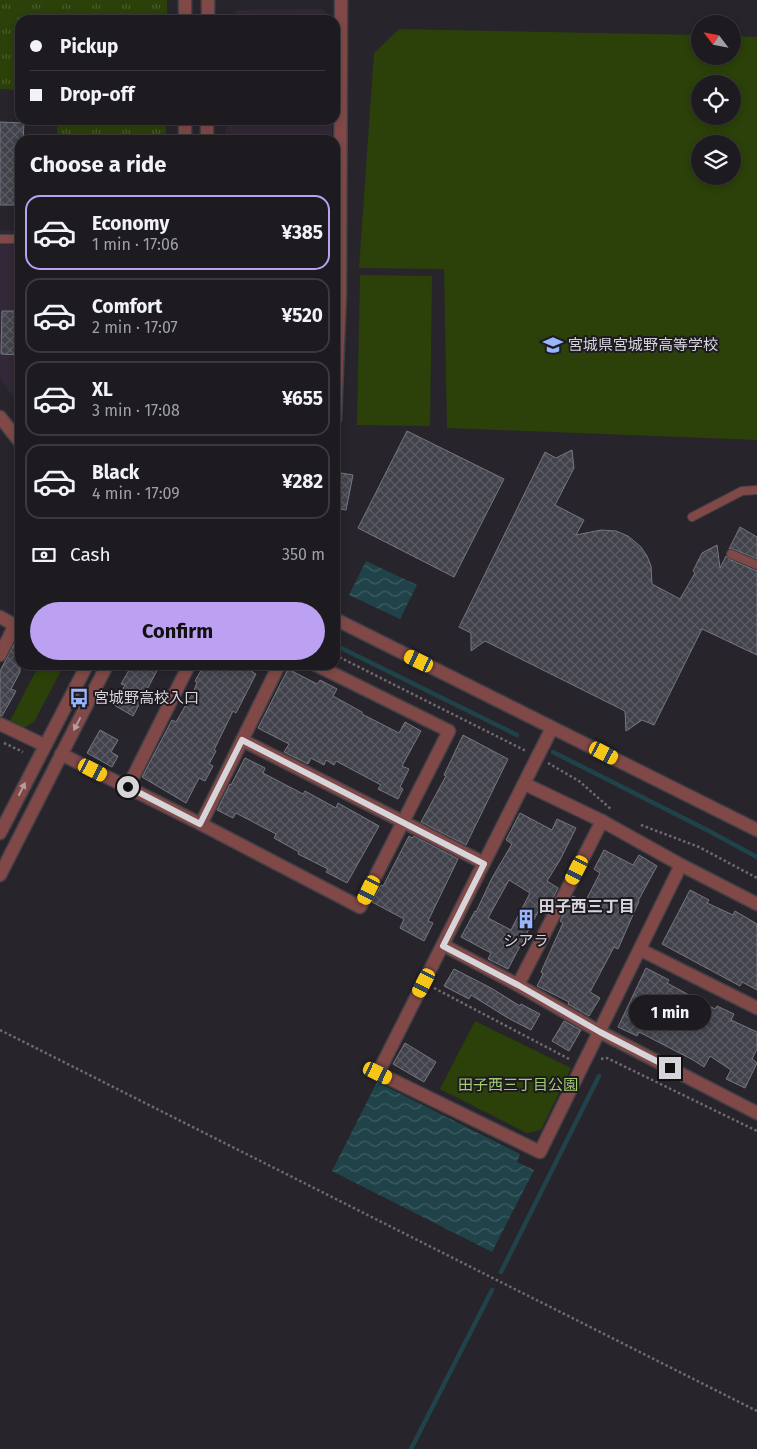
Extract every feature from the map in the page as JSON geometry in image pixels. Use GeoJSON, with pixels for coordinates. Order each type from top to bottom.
{"type":"FeatureCollection","features":[{"type":"Feature","properties":{"kind":"street"},"geometry":{"type":"LineString","coordinates":[[185,15],[186,0]]}},
{"type":"Feature","properties":{"kind":"street"},"geometry":{"type":"LineString","coordinates":[[208,0],[208,15]]}},
{"type":"Feature","properties":{"kind":"street"},"geometry":{"type":"LineString","coordinates":[[340,293],[341,0]]}},
{"type":"Feature","properties":{"kind":"street"},"geometry":{"type":"LineString","coordinates":[[0,417],[15,436]]}},
{"type":"Feature","properties":{"kind":"street"},"geometry":{"type":"LineString","coordinates":[[0,617],[15,625],[0,655]]}},
{"type":"Feature","properties":{"kind":"street"},"geometry":{"type":"LineString","coordinates":[[340,622],[757,830]]}},
{"type":"Feature","properties":{"kind":"street"},"geometry":{"type":"LineString","coordinates":[[0,833],[83,670]]}},
{"type":"Feature","properties":{"kind":"street"},"geometry":{"type":"LineString","coordinates":[[0,875],[104,670]]}},
{"type":"Feature","properties":{"kind":"street"},"geometry":{"type":"LineString","coordinates":[[128,787],[186,670]]}},
{"type":"Feature","properties":{"kind":"street"},"geometry":{"type":"LineString","coordinates":[[200,824],[277,670]]}},
{"type":"Feature","properties":{"kind":"street"},"geometry":{"type":"LineString","coordinates":[[61,754],[360,907],[449,731],[326,670]]}},
{"type":"Feature","properties":{"kind":"street"},"geometry":{"type":"LineString","coordinates":[[0,724],[44,746]]}},
{"type":"Feature","properties":{"kind":"street"},"geometry":{"type":"LineString","coordinates":[[552,728],[378,1073],[540,1152],[681,865]]}},
{"type":"Feature","properties":{"kind":"street"},"geometry":{"type":"LineString","coordinates":[[242,740],[484,864]]}},
{"type":"Feature","properties":{"kind":"street"},"geometry":{"type":"LineString","coordinates":[[525,784],[602,821],[757,904]]}},
{"type":"Feature","properties":{"kind":"street"},"geometry":{"type":"LineString","coordinates":[[518,985],[602,821]]}},
{"type":"Feature","properties":{"kind":"street"},"geometry":{"type":"LineString","coordinates":[[443,946],[518,985],[600,1032],[757,1113]]}},
{"type":"Feature","properties":{"kind":"street"},"geometry":{"type":"LineString","coordinates":[[640,950],[757,1008]]}},
{"type":"Feature","properties":{"kind":"lane"},"geometry":{"type":"LineString","coordinates":[[0,238],[15,239]]}},
{"type":"Feature","properties":{"kind":"lane"},"geometry":{"type":"LineString","coordinates":[[692,517],[742,491],[757,490]]}},
{"type":"Feature","properties":{"kind":"lane"},"geometry":{"type":"LineString","coordinates":[[731,554],[757,565]]}},
{"type":"Feature","properties":{"kind":"path"},"geometry":{"type":"LineString","coordinates":[[340,658],[538,758],[579,781],[614,812]]}},
{"type":"Feature","properties":{"kind":"path"},"geometry":{"type":"LineString","coordinates":[[0,741],[23,752]]}},
{"type":"Feature","properties":{"kind":"path"},"geometry":{"type":"LineString","coordinates":[[639,825],[698,848],[757,878]]}},
{"type":"Feature","properties":{"kind":"path"},"geometry":{"type":"LineString","coordinates":[[424,983],[576,1062],[607,1058],[757,1132]]}},
{"type":"Feature","properties":{"kind":"path"},"geometry":{"type":"LineString","coordinates":[[0,1030],[757,1411]]}},
{"type":"Feature","properties":{"kind":"shaded area"},"geometry":{"type":"Polygon","coordinates":[[[323,9],[327,15],[232,15],[237,10],[323,9]]]}},
{"type":"Feature","properties":{"kind":"shaded area"},"geometry":{"type":"Polygon","coordinates":[[[226,125],[332,125],[332,135],[225,135],[226,125]]]}},
{"type":"Feature","properties":{"kind":"shaded area"},"geometry":{"type":"Polygon","coordinates":[[[0,230],[15,231],[15,400],[0,378],[0,230]]]}},
{"type":"Feature","properties":{"kind":"green space"},"geometry":{"type":"Polygon","coordinates":[[[0,0],[167,0],[167,15],[15,15],[15,90],[0,89],[0,0]]]}},
{"type":"Feature","properties":{"kind":"green space"},"geometry":{"type":"Polygon","coordinates":[[[399,29],[691,35],[691,65],[741,65],[741,36],[757,37],[757,440],[447,428],[444,269],[359,268],[374,53],[399,29]]]}},
{"type":"Feature","properties":{"kind":"green space"},"geometry":{"type":"Polygon","coordinates":[[[57,125],[166,125],[166,135],[57,135],[57,125]]]}},
{"type":"Feature","properties":{"kind":"green space"},"geometry":{"type":"Polygon","coordinates":[[[360,275],[432,276],[430,426],[357,425],[360,275]]]}},
{"type":"Feature","properties":{"kind":"green space"},"geometry":{"type":"Polygon","coordinates":[[[36,670],[61,670],[34,722],[24,728],[10,721],[36,670]]]}},
{"type":"Feature","properties":{"kind":"green space","name":"田子西三丁目公園"},"geometry":{"type":"Polygon","coordinates":[[[475,1021],[571,1068],[541,1130],[527,1133],[440,1089],[475,1021]]]}},
{"type":"Feature","properties":{"kind":"water"},"geometry":{"type":"Polygon","coordinates":[[[366,561],[417,585],[400,619],[349,595],[366,561]]]}},
{"type":"Feature","properties":{"kind":"water"},"geometry":{"type":"Polygon","coordinates":[[[377,1082],[520,1154],[517,1162],[534,1170],[492,1252],[332,1171],[377,1082]]]}},
{"type":"Feature","properties":{"kind":"building"},"geometry":{"type":"Polygon","coordinates":[[[0,122],[15,123],[15,125],[24,125],[23,135],[15,135],[15,205],[0,205],[0,122]]]}},
{"type":"Feature","properties":{"kind":"building"},"geometry":{"type":"Polygon","coordinates":[[[2,311],[15,311],[15,355],[1,354],[2,311]]]}},
{"type":"Feature","properties":{"kind":"building"},"geometry":{"type":"Polygon","coordinates":[[[407,431],[504,479],[454,577],[358,528],[407,431]]]}},
{"type":"Feature","properties":{"kind":"building"},"geometry":{"type":"Polygon","coordinates":[[[572,450],[574,468],[555,505],[584,520],[576,535],[601,530],[616,531],[628,536],[641,547],[647,556],[651,566],[652,584],[680,599],[695,573],[693,571],[702,553],[717,545],[720,568],[726,556],[757,571],[757,655],[702,629],[654,725],[642,720],[626,731],[625,711],[485,641],[471,651],[471,633],[459,627],[545,452],[556,458],[572,450]]]}},
{"type":"Feature","properties":{"kind":"building"},"geometry":{"type":"Polygon","coordinates":[[[341,473],[353,475],[346,510],[340,509],[341,473]]]}},
{"type":"Feature","properties":{"kind":"building"},"geometry":{"type":"Polygon","coordinates":[[[740,527],[757,537],[757,559],[729,549],[740,527]]]}},
{"type":"Feature","properties":{"kind":"building"},"geometry":{"type":"Polygon","coordinates":[[[15,642],[15,670],[20,670],[20,672],[11,689],[16,691],[2,716],[0,716],[0,671],[15,642]]]}},
{"type":"Feature","properties":{"kind":"building"},"geometry":{"type":"Polygon","coordinates":[[[129,670],[157,670],[133,716],[114,705],[125,685],[121,684],[129,670]]]}},
{"type":"Feature","properties":{"kind":"building"},"geometry":{"type":"Polygon","coordinates":[[[201,670],[253,670],[252,672],[256,674],[236,713],[233,711],[214,750],[216,751],[209,764],[213,766],[205,781],[199,778],[186,803],[142,777],[172,720],[176,722],[194,691],[197,682],[195,681],[201,670]]]}},
{"type":"Feature","properties":{"kind":"building"},"geometry":{"type":"Polygon","coordinates":[[[287,670],[290,670],[317,684],[320,680],[337,689],[333,696],[362,712],[362,714],[399,733],[405,722],[421,731],[402,766],[409,769],[400,787],[403,789],[398,799],[378,789],[381,785],[336,761],[334,765],[326,760],[324,765],[311,758],[308,764],[284,752],[289,744],[258,728],[287,670]]]}},
{"type":"Feature","properties":{"kind":"building"},"geometry":{"type":"Polygon","coordinates":[[[100,730],[118,740],[111,752],[118,756],[112,767],[87,753],[100,730]]]}},
{"type":"Feature","properties":{"kind":"building"},"geometry":{"type":"Polygon","coordinates":[[[463,735],[508,759],[466,845],[421,822],[446,776],[444,775],[463,735]]]}},
{"type":"Feature","properties":{"kind":"building"},"geometry":{"type":"Polygon","coordinates":[[[245,758],[265,768],[263,773],[303,794],[305,791],[336,808],[338,803],[379,826],[347,883],[326,872],[328,869],[298,854],[299,852],[274,838],[276,834],[236,813],[233,818],[217,810],[245,758]]]}},
{"type":"Feature","properties":{"kind":"building"},"geometry":{"type":"Polygon","coordinates":[[[520,813],[552,830],[557,819],[576,828],[547,881],[558,888],[545,914],[539,910],[508,969],[488,959],[491,953],[461,937],[512,844],[506,840],[520,813]],[[509,880],[488,918],[511,930],[530,893],[509,880]]]}},
{"type":"Feature","properties":{"kind":"building"},"geometry":{"type":"Polygon","coordinates":[[[409,836],[412,838],[414,836],[458,859],[428,921],[433,923],[424,941],[400,928],[404,919],[372,902],[381,885],[383,886],[409,836]]]}},
{"type":"Feature","properties":{"kind":"building"},"geometry":{"type":"Polygon","coordinates":[[[604,850],[633,865],[639,855],[657,866],[638,901],[618,949],[614,947],[590,992],[600,998],[589,1016],[568,1004],[569,1002],[537,986],[543,974],[541,972],[563,923],[560,921],[573,896],[585,902],[600,873],[594,869],[604,850]]]}},
{"type":"Feature","properties":{"kind":"building"},"geometry":{"type":"Polygon","coordinates":[[[690,890],[709,900],[707,903],[733,915],[735,911],[757,924],[757,990],[742,982],[740,986],[662,944],[690,890]]]}},
{"type":"Feature","properties":{"kind":"building"},"geometry":{"type":"Polygon","coordinates":[[[646,968],[669,980],[667,983],[715,1009],[717,1006],[734,1014],[731,1020],[757,1032],[757,1049],[752,1059],[757,1063],[745,1088],[726,1079],[731,1070],[710,1056],[704,1067],[639,1032],[637,1036],[618,1027],[646,968]]]}},
{"type":"Feature","properties":{"kind":"building"},"geometry":{"type":"Polygon","coordinates":[[[454,969],[491,988],[520,1006],[521,1004],[540,1014],[531,1030],[471,995],[469,999],[444,986],[454,969]]]}},
{"type":"Feature","properties":{"kind":"building"},"geometry":{"type":"Polygon","coordinates":[[[564,1021],[581,1030],[569,1051],[552,1041],[564,1021]]]}},
{"type":"Feature","properties":{"kind":"building"},"geometry":{"type":"Polygon","coordinates":[[[405,1043],[436,1062],[424,1082],[393,1064],[405,1043]]]}},
{"type":"Feature","properties":{"kind":"waterway"},"geometry":{"type":"LineString","coordinates":[[340,647],[517,735]]}},
{"type":"Feature","properties":{"kind":"waterway"},"geometry":{"type":"LineString","coordinates":[[553,752],[757,857]]}},
{"type":"Feature","properties":{"kind":"waterway"},"geometry":{"type":"LineString","coordinates":[[501,1272],[599,1076]]}},
{"type":"Feature","properties":{"kind":"waterway"},"geometry":{"type":"LineString","coordinates":[[411,1449],[492,1290]]}},
{"type":"Feature","properties":{"kind":"place","name":"宮城県宮城野高等学校"},"geometry":{"type":"Point","coordinates":[553,345]}},
{"type":"Feature","properties":{"kind":"place","name":"宮城野高校入口"},"geometry":{"type":"Point","coordinates":[79,698]}},
{"type":"Feature","properties":{"kind":"place","name":"シアラ"},"geometry":{"type":"Point","coordinates":[526,919]}},
{"type":"Feature","properties":{"kind":"district","name":"田子西三丁目"},"geometry":{"type":"Point","coordinates":[587,906]}},
{"type":"Feature","properties":{"kind":"route"},"geometry":{"type":"LineString","coordinates":[[128,787],[200,824],[242,740],[484,864],[443,946],[670,1068]]}}]}
